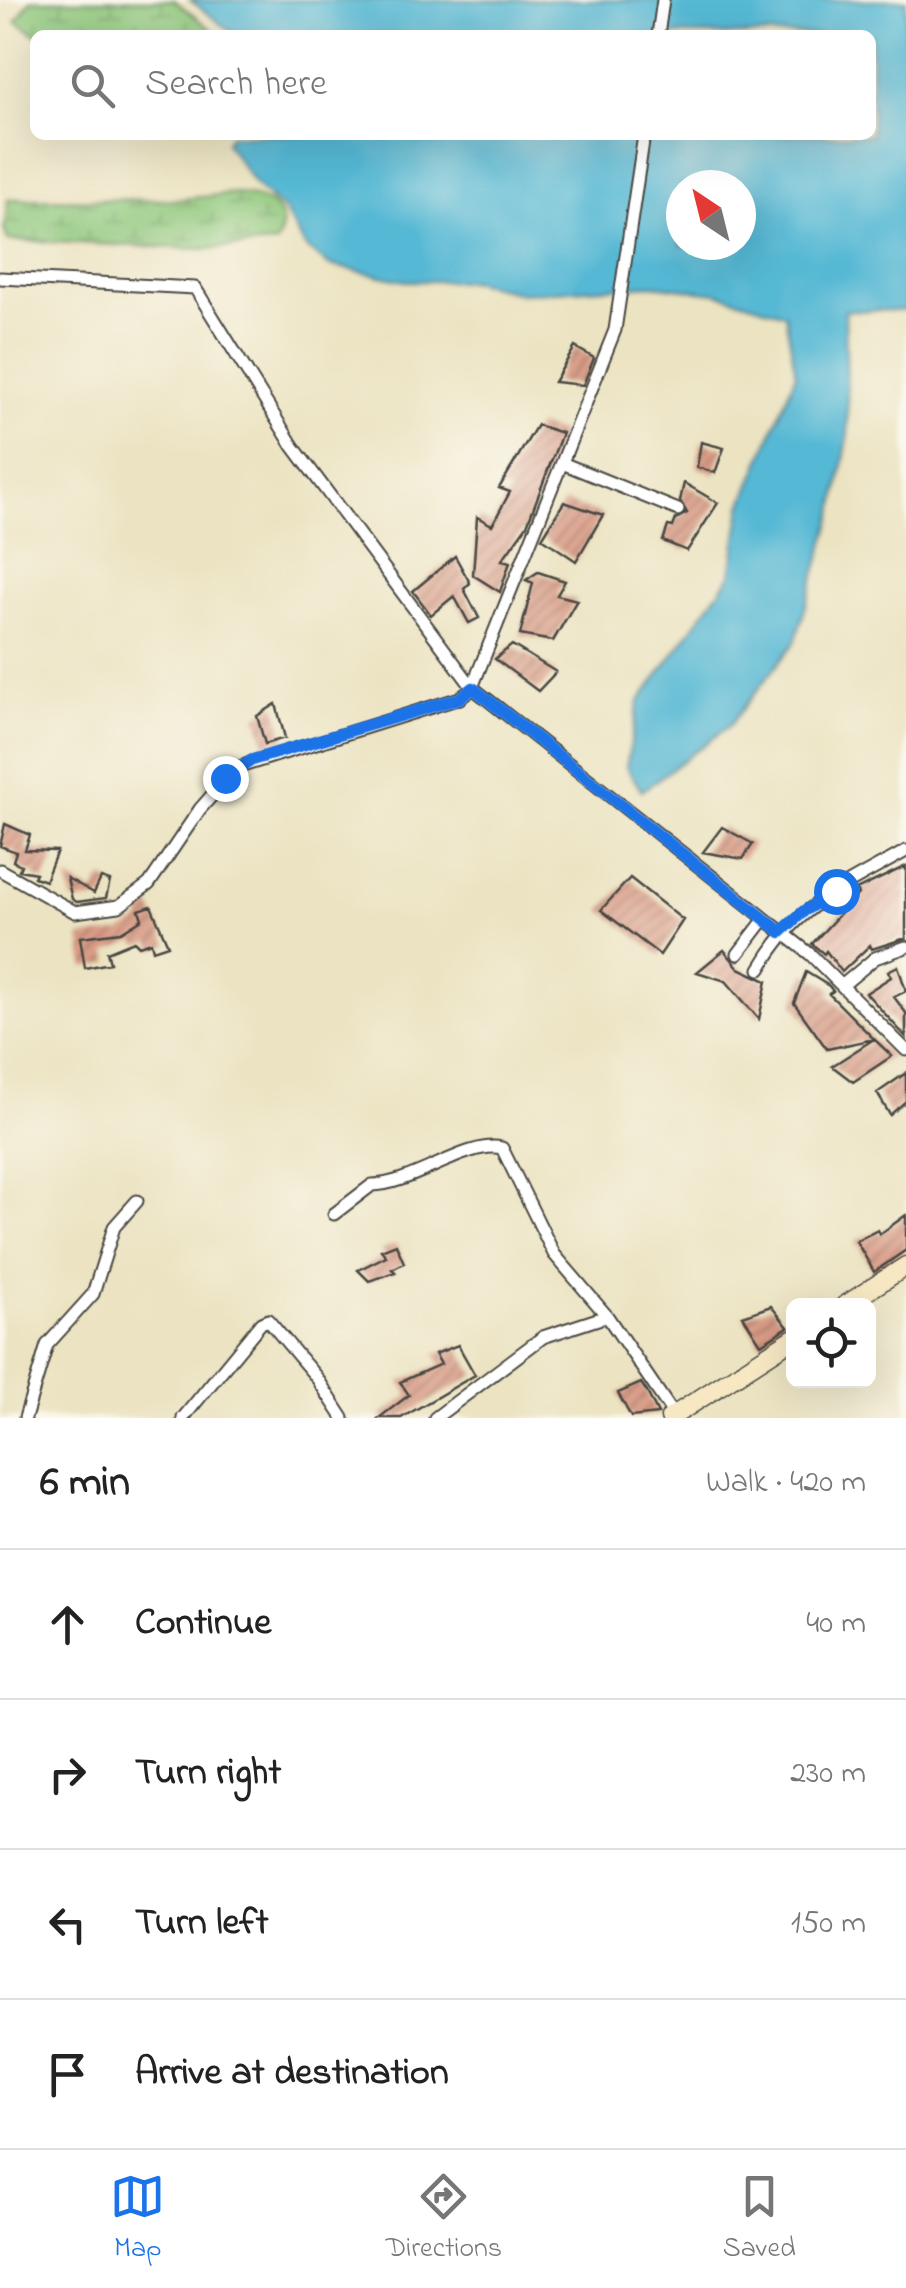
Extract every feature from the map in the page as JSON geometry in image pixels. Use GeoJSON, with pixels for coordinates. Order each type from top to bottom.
{"type":"FeatureCollection","features":[{"type":"Feature","properties":{"kind":"street"},"geometry":{"type":"LineString","coordinates":[[659,30],[663,0]]}},
{"type":"Feature","properties":{"kind":"street"},"geometry":{"type":"LineString","coordinates":[[0,870],[75,912],[119,906],[149,884],[200,809],[236,768],[460,698],[473,688],[615,330],[643,140]]}},
{"type":"Feature","properties":{"kind":"street"},"geometry":{"type":"LineString","coordinates":[[0,278],[195,288],[293,446],[473,688],[844,984],[906,1050]]}},
{"type":"Feature","properties":{"kind":"street"},"geometry":{"type":"LineString","coordinates":[[562,463],[678,510]]}},
{"type":"Feature","properties":{"kind":"street"},"geometry":{"type":"LineString","coordinates":[[760,970],[781,932],[804,911],[906,851]]}},
{"type":"Feature","properties":{"kind":"street"},"geometry":{"type":"LineString","coordinates":[[738,954],[764,920]]}},
{"type":"Feature","properties":{"kind":"street"},"geometry":{"type":"LineString","coordinates":[[844,984],[875,958],[906,947]]}},
{"type":"Feature","properties":{"kind":"street"},"geometry":{"type":"LineString","coordinates":[[334,1214],[372,1185],[396,1185],[434,1164],[499,1146],[530,1197],[554,1254],[607,1316],[672,1417],[786,1343]]}},
{"type":"Feature","properties":{"kind":"street"},"geometry":{"type":"LineString","coordinates":[[25,1418],[47,1345],[93,1294],[114,1228],[137,1201]]}},
{"type":"Feature","properties":{"kind":"street"},"geometry":{"type":"LineString","coordinates":[[856,1298],[906,1266]]}},
{"type":"Feature","properties":{"kind":"street"},"geometry":{"type":"LineString","coordinates":[[434,1418],[543,1337],[607,1316]]}},
{"type":"Feature","properties":{"kind":"street"},"geometry":{"type":"LineString","coordinates":[[182,1418],[261,1323],[268,1320],[317,1378],[344,1418]]}},
{"type":"Feature","properties":{"kind":"green space"},"geometry":{"type":"Polygon","coordinates":[[[31,0],[174,0],[212,30],[30,31],[16,21],[31,0]]]}},
{"type":"Feature","properties":{"kind":"green space"},"geometry":{"type":"Polygon","coordinates":[[[236,193],[267,202],[280,213],[281,231],[276,244],[202,249],[8,240],[4,229],[8,200],[12,199],[174,200],[236,193]]]}},
{"type":"Feature","properties":{"kind":"water"},"geometry":{"type":"Polygon","coordinates":[[[190,0],[906,0],[906,310],[845,311],[848,438],[834,512],[795,642],[730,725],[642,791],[626,767],[639,702],[731,575],[742,506],[796,374],[785,314],[717,293],[652,285],[519,293],[474,281],[405,281],[329,265],[306,248],[284,210],[257,187],[228,140],[876,140],[876,30],[229,30],[190,0]]]}},
{"type":"Feature","properties":{"kind":"building"},"geometry":{"type":"Polygon","coordinates":[[[575,347],[594,358],[583,385],[554,382],[575,347]]]}},
{"type":"Feature","properties":{"kind":"building"},"geometry":{"type":"Polygon","coordinates":[[[537,425],[562,433],[527,525],[502,560],[510,562],[500,592],[473,575],[477,517],[492,525],[510,492],[499,488],[537,425]]]}},
{"type":"Feature","properties":{"kind":"building"},"geometry":{"type":"Polygon","coordinates":[[[701,442],[724,448],[715,473],[697,467],[701,442]]]}},
{"type":"Feature","properties":{"kind":"building"},"geometry":{"type":"Polygon","coordinates":[[[684,483],[718,503],[687,551],[663,541],[668,526],[673,527],[676,519],[687,513],[680,501],[684,483]]]}},
{"type":"Feature","properties":{"kind":"building"},"geometry":{"type":"Polygon","coordinates":[[[564,502],[603,515],[576,561],[542,538],[564,502]]]}},
{"type":"Feature","properties":{"kind":"building"},"geometry":{"type":"Polygon","coordinates":[[[455,556],[470,583],[464,589],[479,618],[469,623],[454,596],[431,615],[413,591],[455,556]]]}},
{"type":"Feature","properties":{"kind":"building"},"geometry":{"type":"Polygon","coordinates":[[[538,572],[565,581],[557,595],[577,600],[553,641],[520,635],[533,583],[526,580],[538,572]]]}},
{"type":"Feature","properties":{"kind":"building"},"geometry":{"type":"Polygon","coordinates":[[[512,645],[556,672],[538,691],[495,659],[512,645]]]}},
{"type":"Feature","properties":{"kind":"building"},"geometry":{"type":"Polygon","coordinates":[[[276,704],[285,738],[265,744],[257,716],[276,704]]]}},
{"type":"Feature","properties":{"kind":"building"},"geometry":{"type":"Polygon","coordinates":[[[5,824],[30,835],[25,850],[57,851],[45,881],[34,877],[36,873],[19,870],[21,865],[13,861],[16,852],[0,846],[5,824]]]}},
{"type":"Feature","properties":{"kind":"building"},"geometry":{"type":"Polygon","coordinates":[[[722,827],[753,844],[743,859],[703,852],[722,827]]]}},
{"type":"Feature","properties":{"kind":"building"},"geometry":{"type":"Polygon","coordinates":[[[906,866],[906,938],[872,949],[870,945],[842,972],[826,951],[824,954],[812,944],[858,894],[856,890],[906,866]]]}},
{"type":"Feature","properties":{"kind":"building"},"geometry":{"type":"Polygon","coordinates":[[[67,878],[94,893],[101,878],[110,881],[106,898],[77,902],[72,899],[67,878]]]}},
{"type":"Feature","properties":{"kind":"building"},"geometry":{"type":"Polygon","coordinates":[[[630,878],[683,920],[660,955],[601,910],[630,878]]]}},
{"type":"Feature","properties":{"kind":"building"},"geometry":{"type":"Polygon","coordinates":[[[151,906],[168,945],[153,950],[151,942],[139,946],[134,941],[107,952],[110,963],[85,968],[80,937],[121,932],[142,919],[139,910],[151,906]]]}},
{"type":"Feature","properties":{"kind":"building"},"geometry":{"type":"Polygon","coordinates":[[[724,950],[739,968],[767,981],[759,1019],[726,981],[697,972],[724,950]]]}},
{"type":"Feature","properties":{"kind":"building"},"geometry":{"type":"Polygon","coordinates":[[[898,966],[906,991],[894,997],[906,1013],[906,1037],[866,993],[891,977],[888,971],[898,966]]]}},
{"type":"Feature","properties":{"kind":"building"},"geometry":{"type":"Polygon","coordinates":[[[806,972],[829,986],[833,991],[829,994],[874,1039],[827,1049],[794,1003],[806,972]]]}},
{"type":"Feature","properties":{"kind":"building"},"geometry":{"type":"Polygon","coordinates":[[[874,1039],[892,1056],[853,1082],[832,1066],[874,1039]]]}},
{"type":"Feature","properties":{"kind":"building"},"geometry":{"type":"Polygon","coordinates":[[[906,1073],[906,1101],[890,1115],[877,1093],[906,1073]]]}},
{"type":"Feature","properties":{"kind":"building"},"geometry":{"type":"Polygon","coordinates":[[[906,1215],[906,1250],[874,1272],[856,1241],[878,1230],[880,1234],[906,1215]]]}},
{"type":"Feature","properties":{"kind":"building"},"geometry":{"type":"Polygon","coordinates":[[[396,1244],[404,1263],[392,1269],[395,1272],[369,1281],[358,1270],[386,1256],[381,1250],[396,1244]]]}},
{"type":"Feature","properties":{"kind":"building"},"geometry":{"type":"Polygon","coordinates":[[[771,1306],[786,1328],[761,1344],[743,1316],[771,1306]]]}},
{"type":"Feature","properties":{"kind":"building"},"geometry":{"type":"Polygon","coordinates":[[[458,1345],[475,1375],[401,1418],[379,1418],[409,1395],[400,1382],[441,1364],[435,1354],[458,1345]]]}},
{"type":"Feature","properties":{"kind":"building"},"geometry":{"type":"Polygon","coordinates":[[[641,1383],[658,1414],[631,1417],[618,1393],[641,1383]]]}},
{"type":"Feature","properties":{"kind":"route"},"geometry":{"type":"LineString","coordinates":[[225,778],[252,760],[460,698],[473,688],[781,932],[804,911],[836,891]]}}]}
